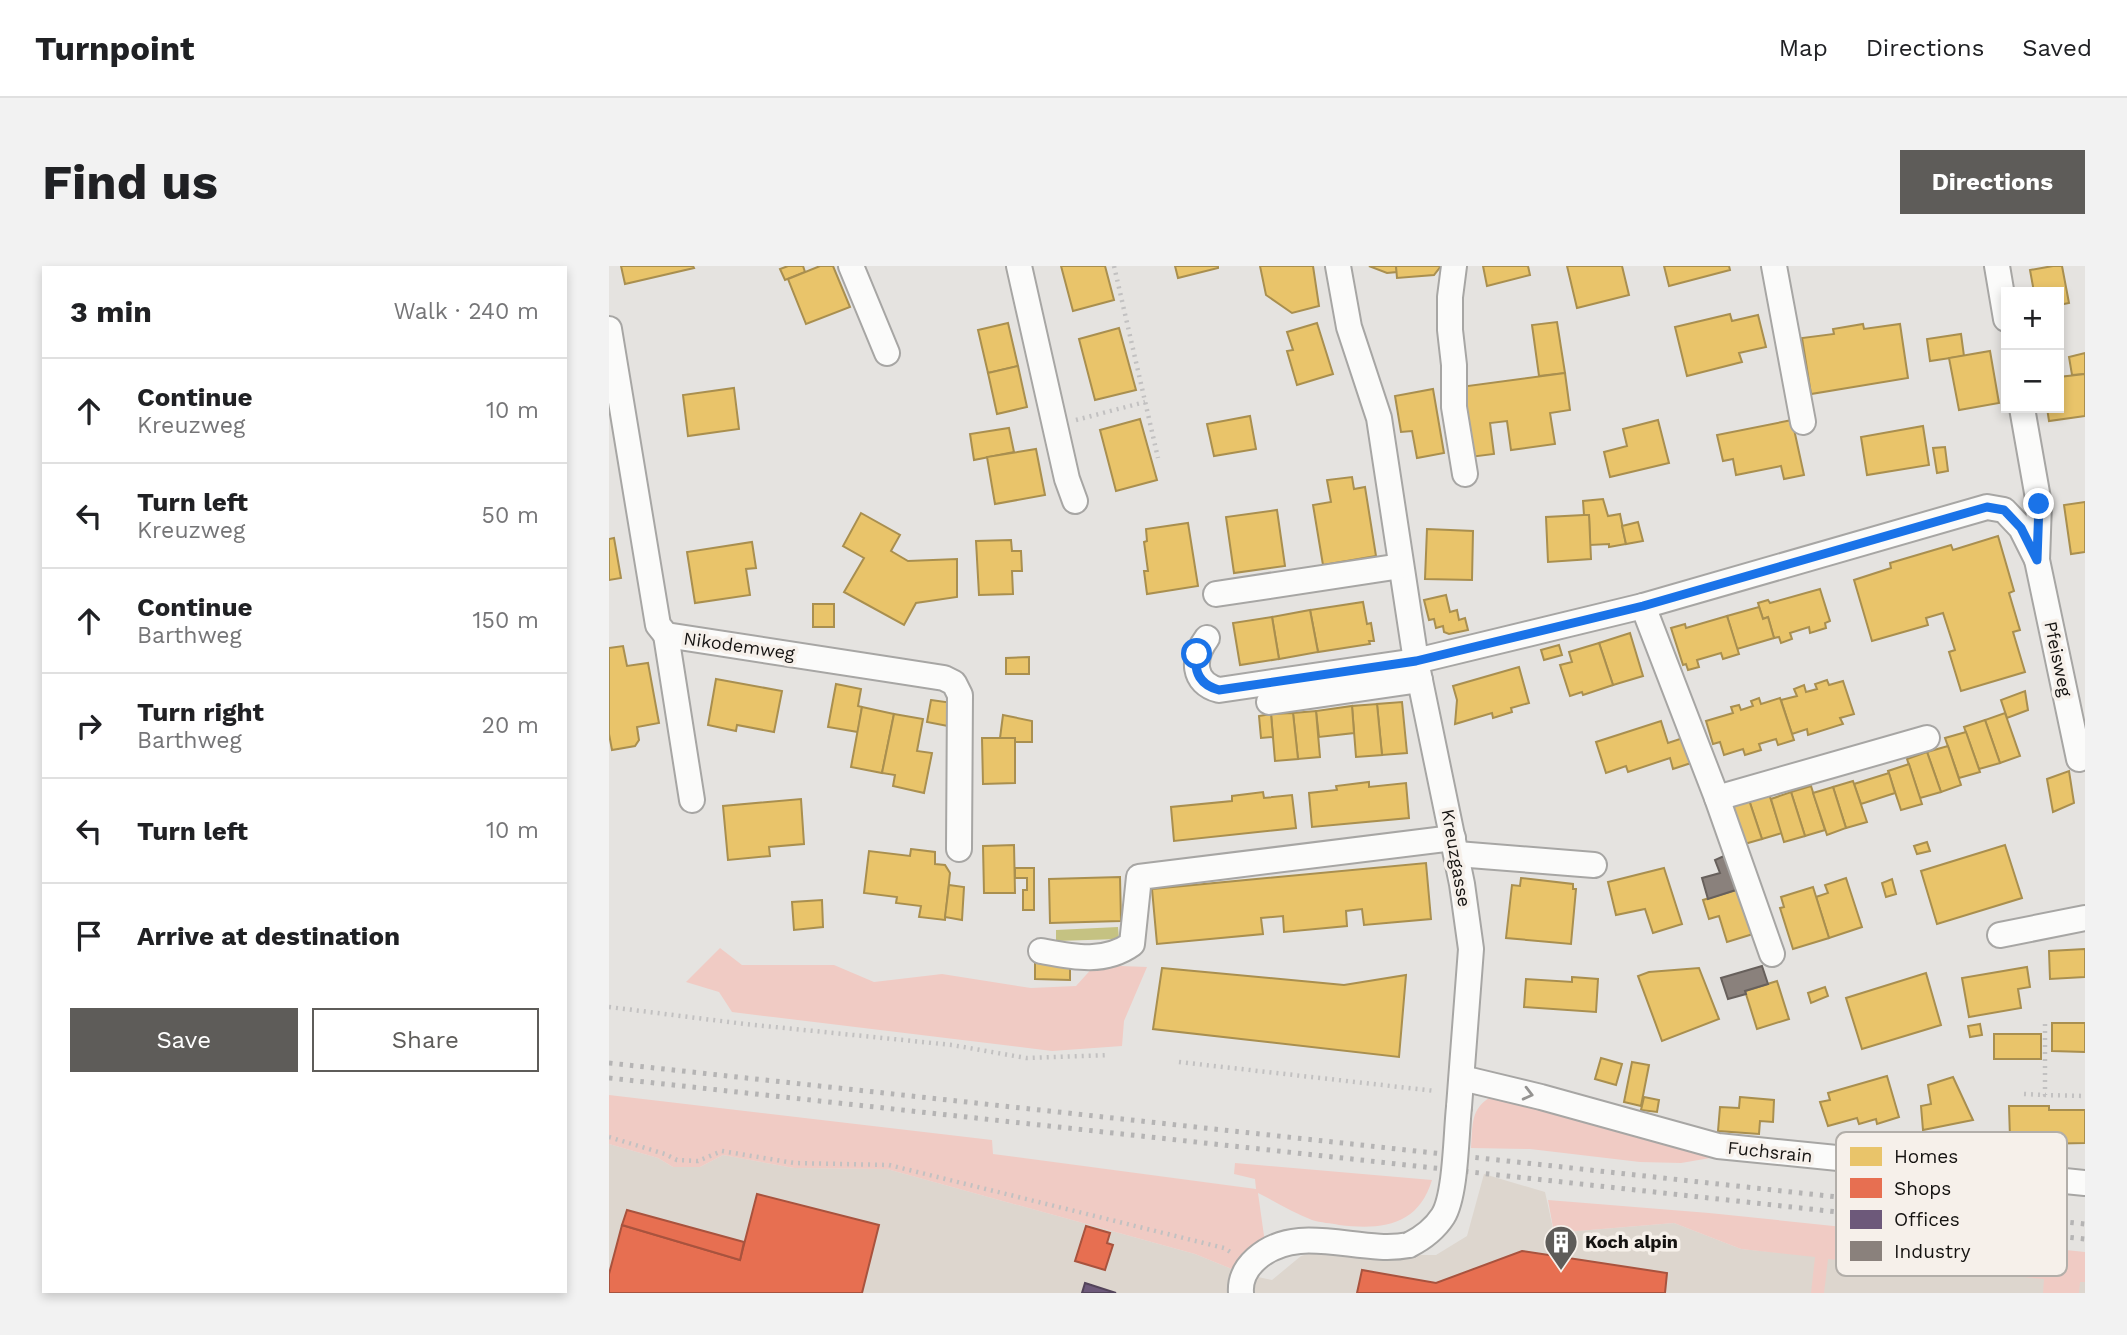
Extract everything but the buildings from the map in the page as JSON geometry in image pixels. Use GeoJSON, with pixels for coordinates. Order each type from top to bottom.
{"type":"FeatureCollection","features":[{"type":"Feature","properties":{"kind":"street"},"geometry":{"type":"LineString","coordinates":[[851,266],[887,353]]}},
{"type":"Feature","properties":{"kind":"street"},"geometry":{"type":"LineString","coordinates":[[1019,266],[1067,479],[1075,500]]}},
{"type":"Feature","properties":{"kind":"street","name":"Kreuzgasse"},"geometry":{"type":"LineString","coordinates":[[1250,1264],[1266,1250],[1280,1243],[1296,1241],[1392,1248],[1423,1238],[1444,1215],[1450,1199],[1461,1093],[1471,948],[1455,846],[1418,671],[1379,418],[1349,327],[1338,266]]}},
{"type":"Feature","properties":{"kind":"street"},"geometry":{"type":"LineString","coordinates":[[1454,266],[1450,297],[1454,407],[1465,474]]}},
{"type":"Feature","properties":{"kind":"street"},"geometry":{"type":"LineString","coordinates":[[1774,266],[1803,422]]}},
{"type":"Feature","properties":{"kind":"street"},"geometry":{"type":"LineString","coordinates":[[1997,266],[2001,290]]}},
{"type":"Feature","properties":{"kind":"street","name":"Nikodemweg"},"geometry":{"type":"LineString","coordinates":[[609,329],[657,625],[666,635],[859,664],[954,682],[960,695],[959,849]]}},
{"type":"Feature","properties":{"kind":"street"},"geometry":{"type":"LineString","coordinates":[[2023,413],[2039,504],[2037,560]]}},
{"type":"Feature","properties":{"kind":"street"},"geometry":{"type":"LineString","coordinates":[[1269,702],[1418,671],[1987,507],[2004,510],[2021,528],[2037,560]]}},
{"type":"Feature","properties":{"kind":"street","name":"Pfeisweg"},"geometry":{"type":"LineString","coordinates":[[2037,560],[2079,759]]}},
{"type":"Feature","properties":{"kind":"street"},"geometry":{"type":"LineString","coordinates":[[1216,594],[1401,566]]}},
{"type":"Feature","properties":{"kind":"street"},"geometry":{"type":"LineString","coordinates":[[1643,606],[1717,798],[1772,954]]}},
{"type":"Feature","properties":{"kind":"street"},"geometry":{"type":"LineString","coordinates":[[666,635],[692,800]]}},
{"type":"Feature","properties":{"kind":"street"},"geometry":{"type":"LineString","coordinates":[[1207,638],[1197,654],[1197,671],[1205,684],[1219,690],[1418,671]]}},
{"type":"Feature","properties":{"kind":"street"},"geometry":{"type":"LineString","coordinates":[[1717,798],[1927,738]]}},
{"type":"Feature","properties":{"kind":"street"},"geometry":{"type":"LineString","coordinates":[[1041,951],[1073,957],[1099,958],[1120,953],[1132,944],[1139,877],[1455,846],[1594,865]]}},
{"type":"Feature","properties":{"kind":"street"},"geometry":{"type":"LineString","coordinates":[[2000,935],[2085,918]]}},
{"type":"Feature","properties":{"kind":"street","name":"Fuchsrain"},"geometry":{"type":"LineString","coordinates":[[1461,1093],[1541,1097],[1718,1146],[1836,1158]]}},
{"type":"Feature","properties":{"kind":"street","name":"Fuchsrain"},"geometry":{"type":"LineString","coordinates":[[2067,1181],[2085,1183]]}},
{"type":"Feature","properties":{"kind":"street"},"geometry":{"type":"LineString","coordinates":[[1241,1293],[1244,1275],[1250,1264]]}},
{"type":"Feature","properties":{"kind":"path"},"geometry":{"type":"LineString","coordinates":[[1114,266],[1159,458]]}},
{"type":"Feature","properties":{"kind":"path"},"geometry":{"type":"LineString","coordinates":[[1055,426],[1145,402]]}},
{"type":"Feature","properties":{"kind":"path"},"geometry":{"type":"LineString","coordinates":[[609,1007],[759,1026],[952,1045],[1025,1058],[1109,1055]]}},
{"type":"Feature","properties":{"kind":"path"},"geometry":{"type":"LineString","coordinates":[[2045,1024],[2045,1095]]}},
{"type":"Feature","properties":{"kind":"path"},"geometry":{"type":"LineString","coordinates":[[1179,1062],[1461,1093]]}},
{"type":"Feature","properties":{"kind":"path"},"geometry":{"type":"LineString","coordinates":[[2024,1094],[2085,1096]]}},
{"type":"Feature","properties":{"kind":"path"},"geometry":{"type":"LineString","coordinates":[[609,1137],[677,1160],[698,1161],[723,1151],[795,1163],[889,1165],[1223,1248],[1250,1264]]}},
{"type":"Feature","properties":{"kind":"shaded area"},"geometry":{"type":"Polygon","coordinates":[[[1118,927],[1119,939],[1056,941],[1056,930],[1118,927]]]}},
{"type":"Feature","properties":{"kind":"shaded area"},"geometry":{"type":"Polygon","coordinates":[[[720,948],[742,965],[834,965],[874,982],[942,974],[1031,988],[1076,986],[1095,965],[1147,967],[1124,1021],[1122,1046],[1052,1051],[732,1012],[719,992],[686,982],[720,948]]]}},
{"type":"Feature","properties":{"kind":"shaded area"},"geometry":{"type":"Polygon","coordinates":[[[609,1095],[992,1140],[993,1154],[1256,1189],[1255,1179],[1234,1174],[1235,1163],[1432,1180],[1418,1207],[1408,1216],[1396,1222],[1370,1227],[1312,1220],[1258,1193],[1266,1250],[1244,1274],[1195,1254],[887,1169],[794,1168],[723,1155],[700,1167],[673,1167],[658,1158],[609,1144],[609,1095]]]}},
{"type":"Feature","properties":{"kind":"shaded area"},"geometry":{"type":"Polygon","coordinates":[[[1492,1096],[1722,1156],[1681,1163],[1640,1162],[1530,1149],[1471,1148],[1476,1112],[1492,1096]]]}},
{"type":"Feature","properties":{"kind":"shaded area"},"geometry":{"type":"Polygon","coordinates":[[[609,1144],[658,1158],[673,1167],[700,1167],[723,1155],[794,1168],[887,1169],[1195,1254],[1244,1274],[1272,1280],[1301,1256],[1343,1244],[1406,1255],[1436,1255],[1467,1236],[1484,1174],[1545,1192],[1554,1233],[1674,1223],[1741,1249],[1836,1258],[1836,1276],[2022,1276],[2085,1282],[2085,1293],[609,1293],[609,1144]]]}},
{"type":"Feature","properties":{"kind":"shaded area"},"geometry":{"type":"Polygon","coordinates":[[[1548,1200],[1709,1213],[1836,1226],[1836,1260],[1828,1259],[1824,1293],[1811,1293],[1815,1257],[1741,1249],[1674,1223],[1554,1233],[1548,1200]]]}},
{"type":"Feature","properties":{"kind":"shaded area"},"geometry":{"type":"Polygon","coordinates":[[[2067,1250],[2085,1252],[2085,1282],[2080,1282],[2079,1293],[2043,1293],[2044,1279],[2012,1276],[2067,1276],[2067,1250]]]}},
{"type":"Feature","properties":{"kind":"railway"},"geometry":{"type":"LineString","coordinates":[[609,1063],[1836,1197]]}},
{"type":"Feature","properties":{"kind":"railway"},"geometry":{"type":"LineString","coordinates":[[609,1078],[1836,1212]]}},
{"type":"Feature","properties":{"kind":"railway"},"geometry":{"type":"LineString","coordinates":[[2067,1222],[2085,1224]]}},
{"type":"Feature","properties":{"kind":"railway"},"geometry":{"type":"LineString","coordinates":[[2067,1237],[2085,1239]]}},
{"type":"Feature","properties":{"kind":"place","name":"Koch alpin"},"geometry":{"type":"Point","coordinates":[1561,1272]}},
{"type":"Feature","properties":{"kind":"route"},"geometry":{"type":"LineString","coordinates":[[1197,654],[1199,678],[1211,688],[1219,690],[1416,661],[1643,606],[1987,507],[2004,510],[2021,528],[2037,560],[2039,504]]}}]}
